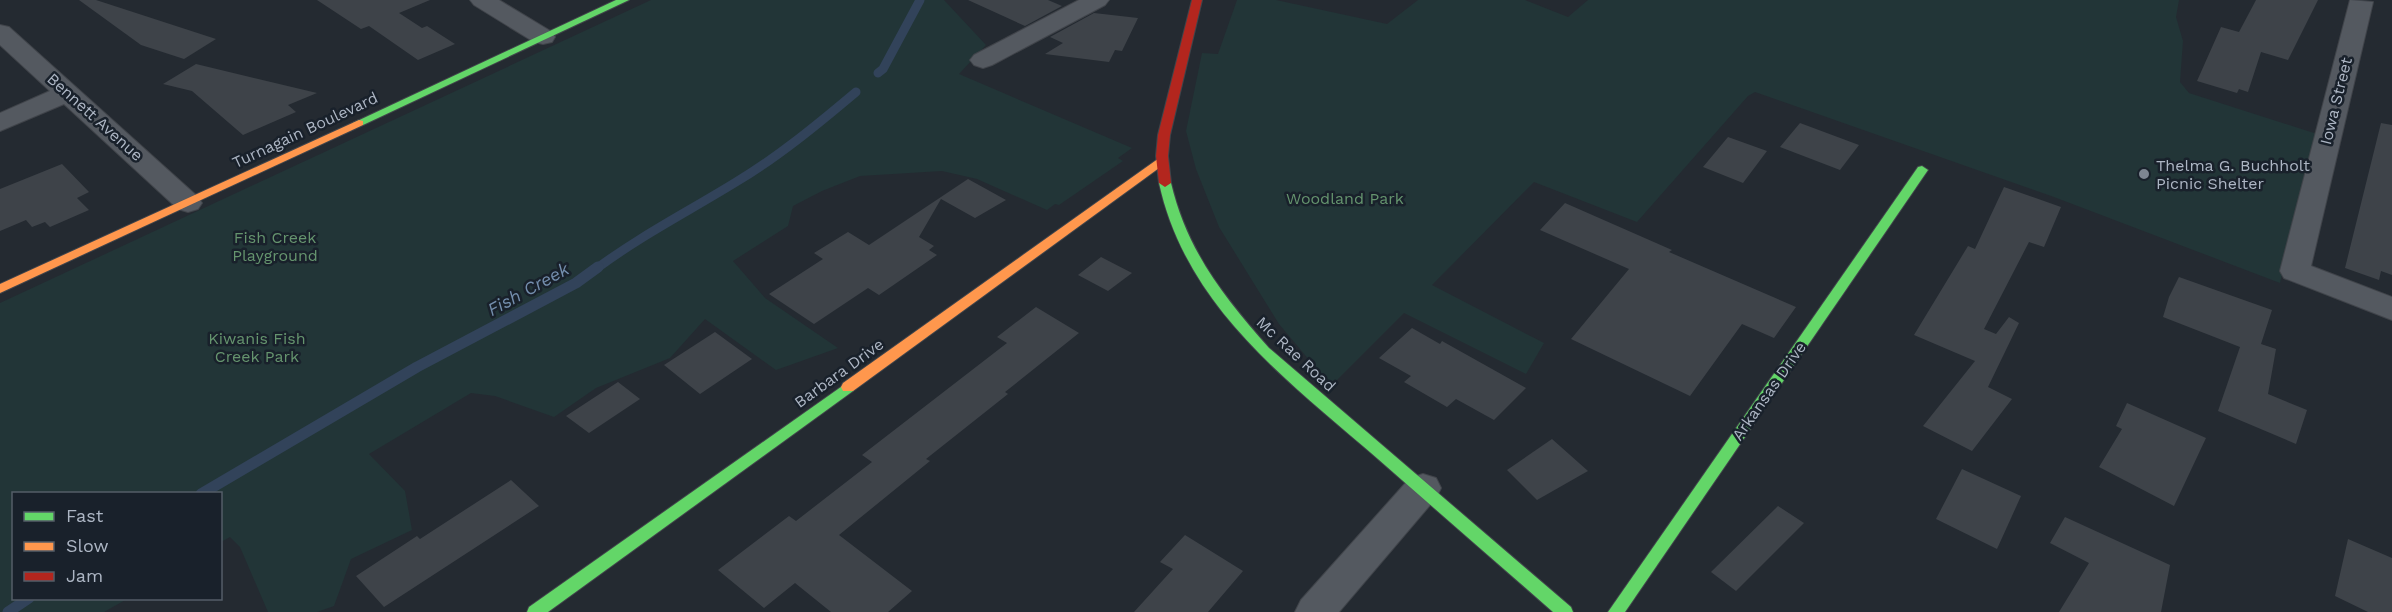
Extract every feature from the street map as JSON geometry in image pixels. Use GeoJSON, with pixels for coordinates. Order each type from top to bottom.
{"type":"FeatureCollection","features":[{"type":"Feature","properties":{"kind":"street"},"geometry":{"type":"LineString","coordinates":[[482,0],[543,37]]}},
{"type":"Feature","properties":{"kind":"street","name":"Turnagain Boulevard"},"geometry":{"type":"LineString","coordinates":[[0,289],[624,0]]}},
{"type":"Feature","properties":{"kind":"street"},"geometry":{"type":"LineString","coordinates":[[982,60],[1097,0]]}},
{"type":"Feature","properties":{"kind":"street","name":"Mc Rae Road"},"geometry":{"type":"LineString","coordinates":[[1197,0],[1174,85],[1162,160],[1174,214],[1193,257],[1221,303],[1264,352],[1565,612]]}},
{"type":"Feature","properties":{"kind":"street","name":"Iowa Street"},"geometry":{"type":"LineString","coordinates":[[2361,2],[2295,271],[2392,309]]}},
{"type":"Feature","properties":{"kind":"street","name":"Bennett Avenue"},"geometry":{"type":"LineString","coordinates":[[0,32],[69,92],[188,203]]}},
{"type":"Feature","properties":{"kind":"street"},"geometry":{"type":"LineString","coordinates":[[0,123],[69,92]]}},
{"type":"Feature","properties":{"kind":"street","name":"Barbara Drive"},"geometry":{"type":"LineString","coordinates":[[535,612],[1162,160]]}},
{"type":"Feature","properties":{"kind":"street","name":"Arkansas Drive"},"geometry":{"type":"LineString","coordinates":[[1616,612],[1922,170]]}},
{"type":"Feature","properties":{"kind":"street"},"geometry":{"type":"LineString","coordinates":[[1315,612],[1424,488]]}},
{"type":"Feature","properties":{"kind":"green space","name":"Kiwanis Fish Creek Park"},"geometry":{"type":"Polygon","coordinates":[[[651,0],[944,0],[986,45],[959,74],[1132,148],[1118,158],[1123,161],[1059,205],[1055,204],[1047,210],[977,179],[942,171],[860,176],[822,191],[793,206],[788,226],[733,261],[765,298],[838,348],[776,370],[705,319],[670,358],[596,388],[554,417],[495,396],[471,393],[369,454],[405,491],[412,530],[351,559],[334,606],[317,612],[268,612],[240,547],[230,537],[222,541],[222,492],[12,492],[12,600],[125,600],[104,612],[0,612],[0,303],[651,0]]]}},
{"type":"Feature","properties":{"kind":"green space","name":"Woodland Park"},"geometry":{"type":"Polygon","coordinates":[[[1237,0],[1276,0],[1387,24],[1418,0],[1525,0],[1568,17],[1588,0],[2179,0],[2176,17],[2183,41],[2180,82],[2189,93],[2317,134],[2280,283],[2054,197],[1755,92],[1748,96],[1637,222],[1534,182],[1432,285],[1544,343],[1526,374],[1404,313],[1331,386],[1279,324],[1219,227],[1196,169],[1186,131],[1202,53],[1218,54],[1237,0]]]}},
{"type":"Feature","properties":{"kind":"building"},"geometry":{"type":"Polygon","coordinates":[[[79,0],[96,0],[216,39],[184,59],[141,45],[79,0]]]}},
{"type":"Feature","properties":{"kind":"building"},"geometry":{"type":"Polygon","coordinates":[[[317,0],[430,0],[399,13],[422,28],[427,26],[455,44],[418,60],[369,26],[361,29],[317,0]]]}},
{"type":"Feature","properties":{"kind":"building"},"geometry":{"type":"Polygon","coordinates":[[[968,0],[1048,0],[1062,6],[1025,26],[968,0]]]}},
{"type":"Feature","properties":{"kind":"building"},"geometry":{"type":"Polygon","coordinates":[[[2256,0],[2318,0],[2288,60],[2261,52],[2248,92],[2239,89],[2237,93],[2197,81],[2221,27],[2239,32],[2256,0]]]}},
{"type":"Feature","properties":{"kind":"building"},"geometry":{"type":"Polygon","coordinates":[[[1094,13],[1138,18],[1122,51],[1115,50],[1109,62],[1045,54],[1063,43],[1050,37],[1094,13]]]}},
{"type":"Feature","properties":{"kind":"building"},"geometry":{"type":"Polygon","coordinates":[[[196,64],[317,93],[288,105],[296,112],[243,135],[192,91],[163,84],[196,64]]]}},
{"type":"Feature","properties":{"kind":"building"},"geometry":{"type":"Polygon","coordinates":[[[1800,123],[1859,145],[1840,170],[1780,147],[1800,123]]]}},
{"type":"Feature","properties":{"kind":"building"},"geometry":{"type":"Polygon","coordinates":[[[2381,123],[2392,125],[2392,275],[2381,271],[2379,280],[2345,268],[2381,123]]]}},
{"type":"Feature","properties":{"kind":"building"},"geometry":{"type":"Polygon","coordinates":[[[1728,137],[1767,151],[1743,183],[1703,167],[1728,137]]]}},
{"type":"Feature","properties":{"kind":"building"},"geometry":{"type":"Polygon","coordinates":[[[62,164],[89,192],[77,198],[89,210],[50,227],[45,222],[32,227],[26,220],[0,231],[0,189],[62,164]]]}},
{"type":"Feature","properties":{"kind":"building"},"geometry":{"type":"Polygon","coordinates":[[[968,179],[1006,200],[975,218],[941,199],[919,237],[934,246],[929,250],[937,255],[879,295],[868,288],[814,324],[769,294],[823,259],[814,253],[848,232],[869,245],[968,179]]]}},
{"type":"Feature","properties":{"kind":"building"},"geometry":{"type":"Polygon","coordinates":[[[2004,187],[2061,207],[2044,247],[2029,242],[1984,329],[1996,334],[2009,317],[2019,323],[1988,387],[2012,399],[1972,451],[1923,426],[1975,361],[1914,335],[1968,246],[1975,249],[2004,187]]]}},
{"type":"Feature","properties":{"kind":"building"},"geometry":{"type":"Polygon","coordinates":[[[1565,203],[1672,250],[1669,252],[1796,307],[1774,338],[1742,324],[1690,396],[1571,339],[1629,269],[1540,230],[1565,203]]]}},
{"type":"Feature","properties":{"kind":"building"},"geometry":{"type":"Polygon","coordinates":[[[1101,257],[1132,273],[1108,291],[1078,275],[1101,257]]]}},
{"type":"Feature","properties":{"kind":"building"},"geometry":{"type":"Polygon","coordinates":[[[2179,277],[2272,310],[2261,344],[2276,349],[2268,394],[2307,410],[2296,444],[2218,411],[2240,347],[2163,317],[2169,297],[2179,277]]]}},
{"type":"Feature","properties":{"kind":"building"},"geometry":{"type":"Polygon","coordinates":[[[1036,307],[1079,333],[1005,392],[1008,394],[926,459],[930,461],[839,535],[912,591],[888,612],[831,612],[795,583],[764,608],[718,570],[789,516],[796,521],[872,462],[862,455],[1007,343],[997,337],[1036,307]]]}},
{"type":"Feature","properties":{"kind":"building"},"geometry":{"type":"Polygon","coordinates":[[[1412,328],[1440,344],[1442,341],[1526,388],[1494,420],[1456,399],[1447,407],[1404,382],[1411,376],[1379,358],[1412,328]]]}},
{"type":"Feature","properties":{"kind":"building"},"geometry":{"type":"Polygon","coordinates":[[[715,332],[752,359],[700,394],[664,365],[715,332]]]}},
{"type":"Feature","properties":{"kind":"building"},"geometry":{"type":"Polygon","coordinates":[[[618,382],[640,399],[589,433],[566,416],[618,382]]]}},
{"type":"Feature","properties":{"kind":"building"},"geometry":{"type":"Polygon","coordinates":[[[2127,403],[2206,438],[2174,506],[2099,467],[2122,429],[2116,426],[2127,403]]]}},
{"type":"Feature","properties":{"kind":"building"},"geometry":{"type":"Polygon","coordinates":[[[1552,439],[1588,471],[1537,500],[1507,470],[1552,439]]]}},
{"type":"Feature","properties":{"kind":"building"},"geometry":{"type":"Polygon","coordinates":[[[1962,469],[2021,496],[1997,549],[1936,519],[1962,469]]]}},
{"type":"Feature","properties":{"kind":"building"},"geometry":{"type":"Polygon","coordinates":[[[511,480],[539,506],[384,607],[356,576],[417,536],[420,539],[511,480]]]}},
{"type":"Feature","properties":{"kind":"building"},"geometry":{"type":"Polygon","coordinates":[[[1778,506],[1804,523],[1736,591],[1711,572],[1778,506]]]}},
{"type":"Feature","properties":{"kind":"building"},"geometry":{"type":"Polygon","coordinates":[[[2065,517],[2170,565],[2161,612],[2059,612],[2089,563],[2050,543],[2065,517]]]}},
{"type":"Feature","properties":{"kind":"building"},"geometry":{"type":"Polygon","coordinates":[[[1185,535],[1243,571],[1208,612],[1134,612],[1173,569],[1160,562],[1185,535]]]}},
{"type":"Feature","properties":{"kind":"building"},"geometry":{"type":"Polygon","coordinates":[[[2348,539],[2392,558],[2392,612],[2368,612],[2335,596],[2348,539]]]}},
{"type":"Feature","properties":{"kind":"waterway","name":"Fish Creek"},"geometry":{"type":"LineString","coordinates":[[878,73],[883,69],[920,0]]}},
{"type":"Feature","properties":{"kind":"waterway","name":"Fish Creek"},"geometry":{"type":"LineString","coordinates":[[596,269],[767,162],[856,92]]}},
{"type":"Feature","properties":{"kind":"waterway","name":"Fish Creek"},"geometry":{"type":"LineString","coordinates":[[204,492],[417,367],[576,283],[598,267]]}},
{"type":"Feature","properties":{"kind":"waterway","name":"Fish Creek"},"geometry":{"type":"LineString","coordinates":[[8,612],[26,600]]}},
{"type":"Feature","properties":{"kind":"traffic: fast"},"geometry":{"type":"LineString","coordinates":[[359,123],[624,0]]}},
{"type":"Feature","properties":{"kind":"traffic: fast"},"geometry":{"type":"LineString","coordinates":[[1616,612],[1922,170]]}},
{"type":"Feature","properties":{"kind":"traffic: fast"},"geometry":{"type":"LineString","coordinates":[[1165,183],[1170,207],[1179,230],[1202,274],[1232,315],[1264,352],[1565,612]]}},
{"type":"Feature","properties":{"kind":"traffic: fast"},"geometry":{"type":"LineString","coordinates":[[535,612],[848,387]]}},
{"type":"Feature","properties":{"kind":"traffic: slow"},"geometry":{"type":"LineString","coordinates":[[0,289],[359,123]]}},
{"type":"Feature","properties":{"kind":"traffic: slow"},"geometry":{"type":"LineString","coordinates":[[848,387],[1162,160]]}},
{"type":"Feature","properties":{"kind":"traffic: jam"},"geometry":{"type":"LineString","coordinates":[[1165,183],[1162,156],[1164,135],[1197,0]]}},
{"type":"Feature","properties":{"kind":"place","name":"Thelma G. Buchholt Picnic Shelter"},"geometry":{"type":"Point","coordinates":[2144,174]}},
{"type":"Feature","properties":{"kind":"park label","name":"Fish Creek Playground"},"geometry":{"type":"Point","coordinates":[275,246]}}]}
